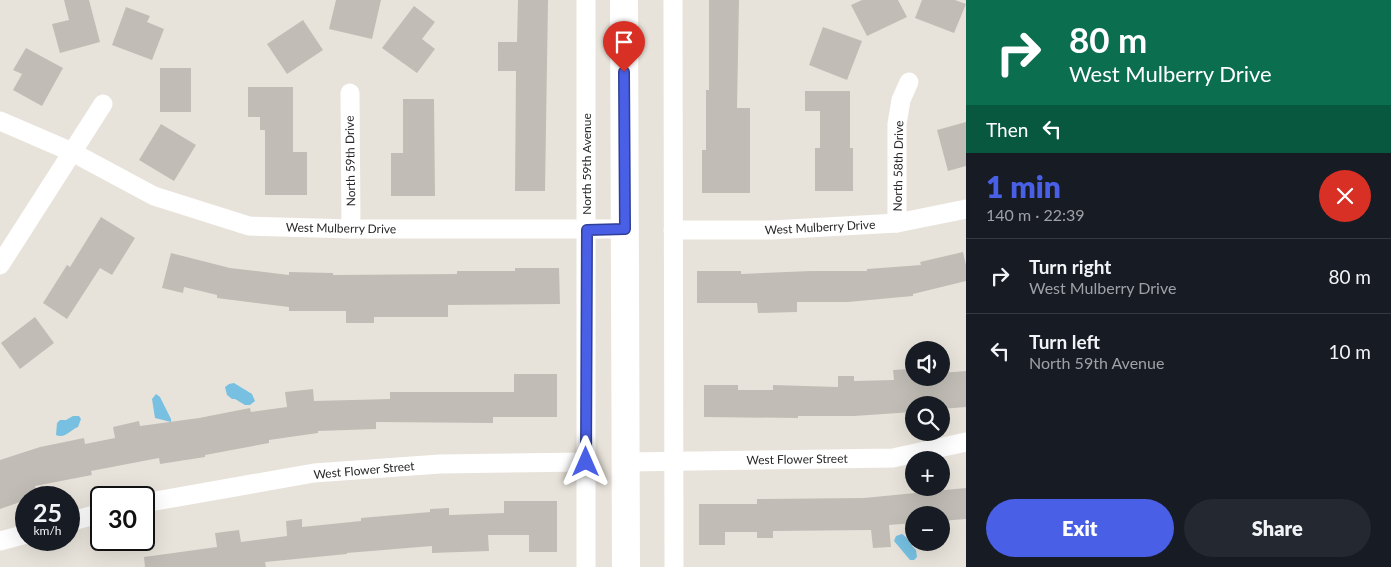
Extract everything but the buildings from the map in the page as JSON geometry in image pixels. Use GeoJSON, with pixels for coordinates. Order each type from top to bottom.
{"type":"FeatureCollection","features":[{"type":"Feature","properties":{"kind":"main road"},"geometry":{"type":"LineString","coordinates":[[624,0],[626,567]]}},
{"type":"Feature","properties":{"kind":"street","name":"North 59th Avenue"},"geometry":{"type":"LineString","coordinates":[[586,0],[586,567]]}},
{"type":"Feature","properties":{"kind":"street"},"geometry":{"type":"LineString","coordinates":[[673,0],[674,567]]}},
{"type":"Feature","properties":{"kind":"street","name":"North 58th Drive"},"geometry":{"type":"LineString","coordinates":[[897,223],[897,124],[901,100],[910,82]]}},
{"type":"Feature","properties":{"kind":"street","name":"North 59th Drive"},"geometry":{"type":"LineString","coordinates":[[350,93],[351,229]]}},
{"type":"Feature","properties":{"kind":"street"},"geometry":{"type":"LineString","coordinates":[[0,265],[103,104]]}},
{"type":"Feature","properties":{"kind":"street","name":"West Mulberry Drive"},"geometry":{"type":"LineString","coordinates":[[0,121],[72,152],[154,196],[249,226],[351,229],[625,229]]}},
{"type":"Feature","properties":{"kind":"street","name":"West Mulberry Drive"},"geometry":{"type":"LineString","coordinates":[[673,230],[772,230],[897,223],[966,209]]}},
{"type":"Feature","properties":{"kind":"street","name":"West Flower Street"},"geometry":{"type":"LineString","coordinates":[[626,462],[893,458],[966,442]]}},
{"type":"Feature","properties":{"kind":"street","name":"West Flower Street"},"geometry":{"type":"LineString","coordinates":[[155,501],[314,473],[440,464],[586,462]]}},
{"type":"Feature","properties":{"kind":"street"},"geometry":{"type":"LineString","coordinates":[[0,542],[15,537]]}},
{"type":"Feature","properties":{"kind":"water"},"geometry":{"type":"Polygon","coordinates":[[[234,383],[252,394],[255,401],[250,405],[245,405],[227,395],[225,387],[234,383]]]}},
{"type":"Feature","properties":{"kind":"water"},"geometry":{"type":"Polygon","coordinates":[[[156,394],[160,397],[171,422],[155,418],[152,399],[156,394]]]}},
{"type":"Feature","properties":{"kind":"water"},"geometry":{"type":"Polygon","coordinates":[[[73,416],[79,416],[81,419],[78,427],[65,435],[56,435],[57,423],[60,420],[66,420],[73,416]]]}},
{"type":"Feature","properties":{"kind":"water"},"geometry":{"type":"Polygon","coordinates":[[[902,534],[905,536],[905,551],[916,551],[917,557],[914,560],[910,560],[894,541],[896,536],[902,534]]]}},
{"type":"Feature","properties":{"kind":"route"},"geometry":{"type":"LineString","coordinates":[[586,462],[587,230],[625,229],[624,72]]}}]}
